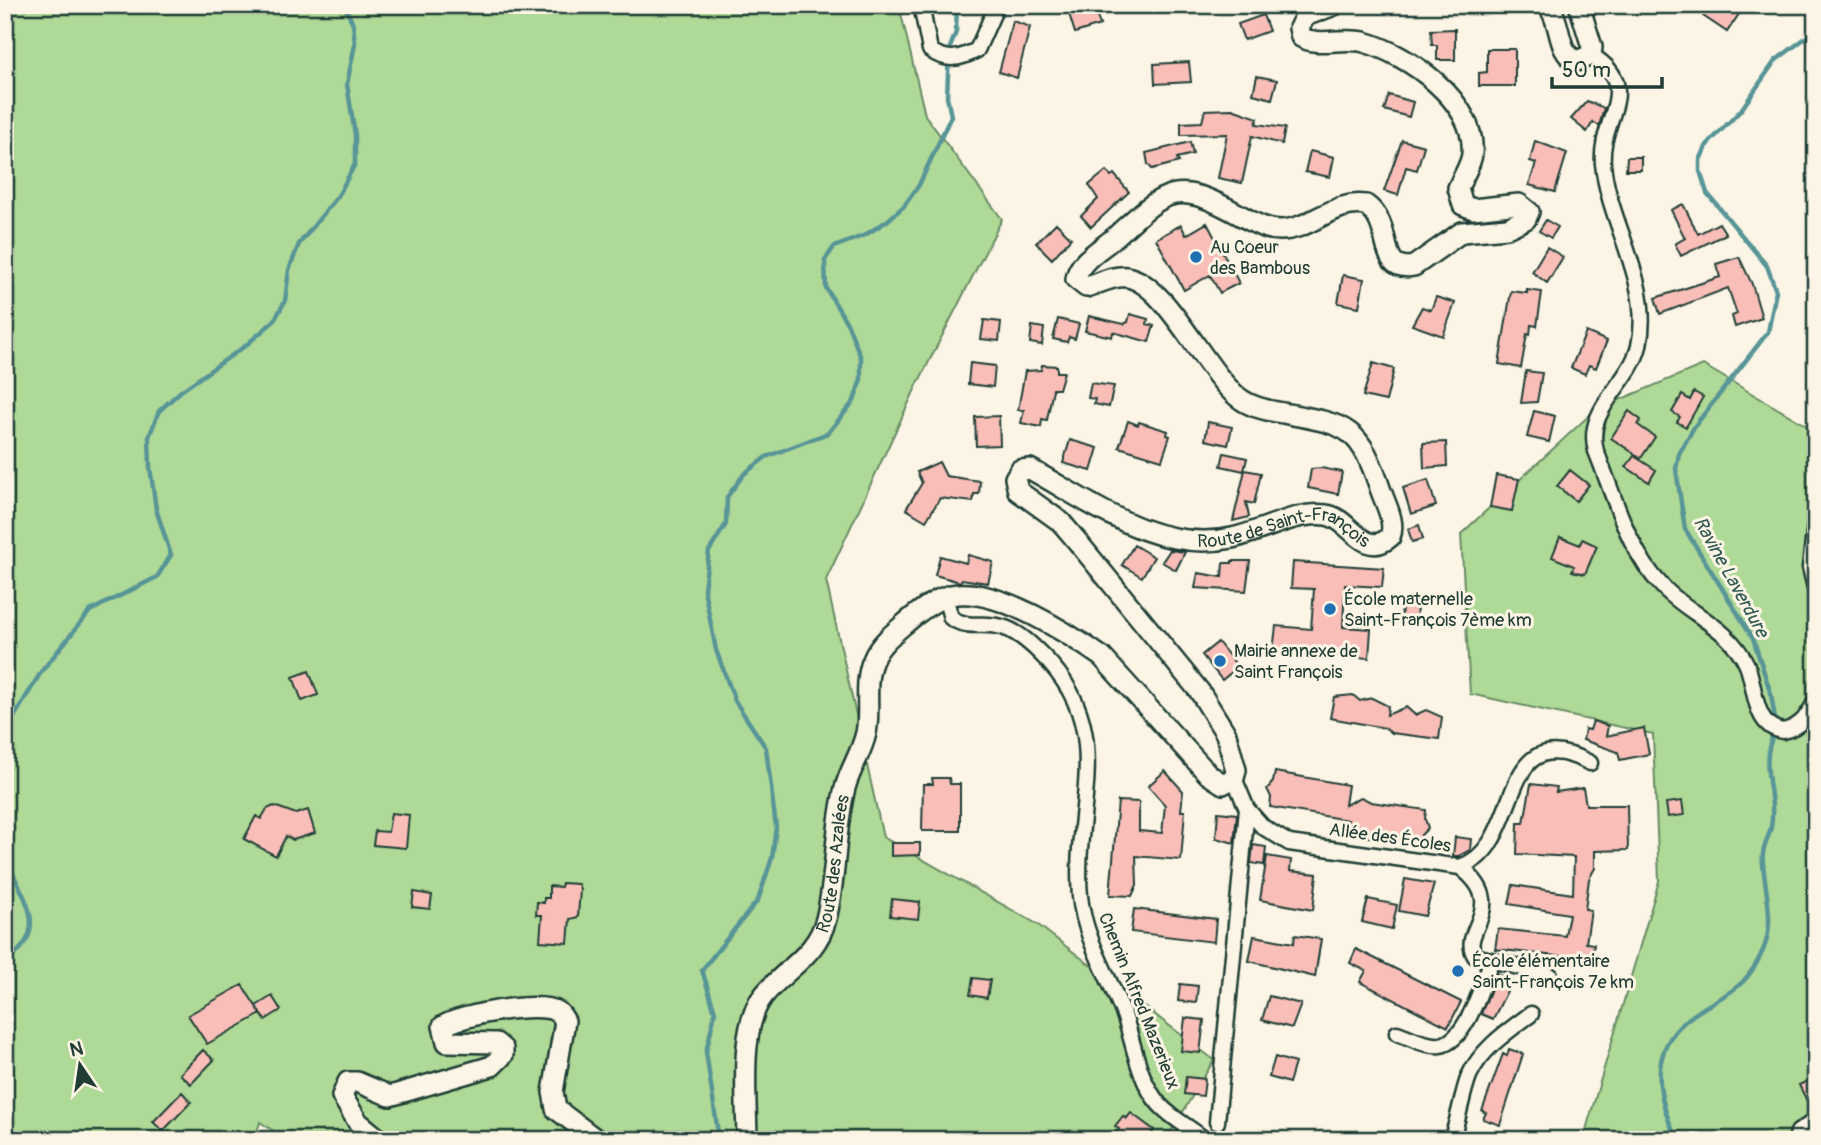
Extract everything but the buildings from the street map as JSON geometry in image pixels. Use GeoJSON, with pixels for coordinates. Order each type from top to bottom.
{"type":"FeatureCollection","features":[{"type":"Feature","properties":{"kind":"main road","name":"Route de Saint-François"},"geometry":{"type":"LineString","coordinates":[[1234,778],[1236,770],[1226,734],[1200,692],[1061,522],[1018,491],[1015,478],[1020,470],[1030,469],[1073,497],[1151,533],[1192,542],[1245,535],[1316,515],[1337,518],[1363,541],[1379,542],[1390,537],[1392,525],[1374,471],[1357,436],[1343,426],[1324,420],[1267,410],[1244,402],[1229,389],[1170,310],[1135,279],[1124,276],[1086,287],[1076,279],[1080,268],[1088,260],[1151,204],[1164,196],[1182,192],[1212,200],[1260,226],[1276,230],[1293,230],[1350,203],[1366,205],[1383,225],[1389,258],[1397,266],[1406,267],[1413,266],[1462,232],[1507,228],[1526,219],[1529,212],[1518,204],[1473,209],[1463,205],[1458,188],[1472,156],[1471,136],[1460,109],[1437,82],[1388,52],[1366,43],[1350,39],[1307,41],[1301,37],[1298,28],[1305,16],[1334,5]]}},
{"type":"Feature","properties":{"kind":"main road"},"geometry":{"type":"LineString","coordinates":[[1547,5],[1558,22],[1569,58],[1577,61],[1591,55],[1592,47],[1579,5]]}},
{"type":"Feature","properties":{"kind":"main road"},"geometry":{"type":"LineString","coordinates":[[945,597],[957,594],[990,598],[1081,642],[1121,676],[1209,775],[1223,784],[1234,778]]}},
{"type":"Feature","properties":{"kind":"main road","name":"Route des Azalées"},"geometry":{"type":"LineString","coordinates":[[747,1140],[747,1052],[754,1013],[762,997],[813,948],[825,922],[845,788],[867,729],[872,661],[892,635],[917,614],[945,597]]}},
{"type":"Feature","properties":{"kind":"main road"},"geometry":{"type":"LineString","coordinates":[[380,1140],[348,1110],[342,1096],[348,1082],[357,1082],[390,1096],[492,1066],[503,1055],[503,1049],[496,1043],[447,1042],[443,1026],[455,1020],[514,1008],[538,1007],[557,1012],[565,1021],[553,1092],[556,1109],[597,1140]]}},
{"type":"Feature","properties":{"kind":"street"},"geometry":{"type":"LineString","coordinates":[[921,5],[930,50],[948,58],[976,51],[997,5]]}},
{"type":"Feature","properties":{"kind":"street"},"geometry":{"type":"LineString","coordinates":[[1591,55],[1606,64],[1618,84],[1619,92],[1604,139],[1603,165],[1610,202],[1630,259],[1641,307],[1636,356],[1595,422],[1593,441],[1643,560],[1673,596],[1731,639],[1748,667],[1759,710],[1776,728],[1807,717],[1816,700]]}},
{"type":"Feature","properties":{"kind":"street"},"geometry":{"type":"LineString","coordinates":[[1816,515],[1810,567],[1816,593]]}},
{"type":"Feature","properties":{"kind":"street","name":"Chemin Alfred Mazerieux"},"geometry":{"type":"LineString","coordinates":[[945,597],[951,618],[964,626],[1002,627],[1023,637],[1044,656],[1075,705],[1083,726],[1088,766],[1078,870],[1086,927],[1125,1017],[1137,1059],[1152,1093],[1159,1104],[1205,1140]]}},
{"type":"Feature","properties":{"kind":"street","name":"Allée des Écoles"},"geometry":{"type":"LineString","coordinates":[[1234,778],[1247,808],[1263,827],[1289,843],[1460,867],[1478,859],[1486,849],[1515,792],[1523,765],[1530,759],[1539,754],[1562,752],[1590,763]]}},
{"type":"Feature","properties":{"kind":"street"},"geometry":{"type":"LineString","coordinates":[[1217,1122],[1247,808]]}},
{"type":"Feature","properties":{"kind":"street"},"geometry":{"type":"LineString","coordinates":[[1460,867],[1477,880],[1484,902],[1472,952],[1491,962],[1550,975]]}},
{"type":"Feature","properties":{"kind":"street"},"geometry":{"type":"LineString","coordinates":[[1397,1033],[1436,1045],[1452,1040],[1467,1023],[1491,962]]}},
{"type":"Feature","properties":{"kind":"street"},"geometry":{"type":"LineString","coordinates":[[1451,1140],[1460,1117],[1469,1076],[1497,1040],[1531,1014]]}},
{"type":"Feature","properties":{"kind":"street"},"geometry":{"type":"LineString","coordinates":[[1796,1140],[1798,1132],[1816,1120]]}},
{"type":"Feature","properties":{"kind":"green space"},"geometry":{"type":"Polygon","coordinates":[[[5,5],[899,5],[925,115],[1002,219],[917,385],[826,580],[883,837],[1037,924],[1214,1060],[1166,1140],[287,1140],[260,1122],[255,1140],[5,1140],[5,5]]]}},
{"type":"Feature","properties":{"kind":"green space"},"geometry":{"type":"Polygon","coordinates":[[[1703,365],[1816,431],[1816,1140],[1583,1140],[1659,881],[1653,734],[1470,694],[1461,534],[1595,410],[1703,365]]]}},
{"type":"Feature","properties":{"kind":"waterway"},"geometry":{"type":"LineString","coordinates":[[5,732],[41,672],[90,611],[157,577],[171,555],[156,509],[150,467],[149,437],[159,411],[181,391],[245,346],[274,321],[285,301],[289,270],[299,244],[338,196],[355,164],[355,135],[347,84],[355,44],[353,24],[344,5]]}},
{"type":"Feature","properties":{"kind":"waterway"},"geometry":{"type":"LineString","coordinates":[[719,1140],[706,1052],[715,1012],[702,970],[758,900],[772,858],[776,827],[766,748],[735,701],[716,650],[704,589],[709,551],[726,524],[727,497],[744,474],[766,457],[828,433],[854,401],[861,379],[861,358],[848,325],[826,288],[825,260],[834,247],[865,235],[887,221],[904,206],[919,185],[951,116],[947,97],[949,50],[956,32],[957,5]]}},
{"type":"Feature","properties":{"kind":"waterway","name":"Ravine Laverdure"},"geometry":{"type":"LineString","coordinates":[[1776,725],[1771,694],[1753,638],[1685,529],[1676,469],[1679,454],[1694,427],[1768,332],[1776,291],[1767,266],[1707,193],[1700,171],[1700,160],[1707,145],[1741,110],[1775,61],[1816,30]]}},
{"type":"Feature","properties":{"kind":"waterway","name":"Ravine Laverdure"},"geometry":{"type":"LineString","coordinates":[[1677,1140],[1661,1092],[1661,1060],[1666,1046],[1688,1019],[1732,991],[1749,975],[1767,937],[1769,916],[1763,858],[1771,827],[1768,757],[1774,733]]}},
{"type":"Feature","properties":{"kind":"waterway"},"geometry":{"type":"LineString","coordinates":[[5,855],[25,898],[31,924],[28,937],[20,949],[5,962]]}},
{"type":"Feature","properties":{"kind":"place","name":"Au Coeur des Bambous"},"geometry":{"type":"Point","coordinates":[1196,257]}},
{"type":"Feature","properties":{"kind":"place","name":"École maternelle Saint-François 7ème km"},"geometry":{"type":"Point","coordinates":[1330,609]}},
{"type":"Feature","properties":{"kind":"place","name":"Mairie annexe de Saint François"},"geometry":{"type":"Point","coordinates":[1220,661]}},
{"type":"Feature","properties":{"kind":"place","name":"École élémentaire Saint-François 7e km"},"geometry":{"type":"Point","coordinates":[1458,971]}}]}
